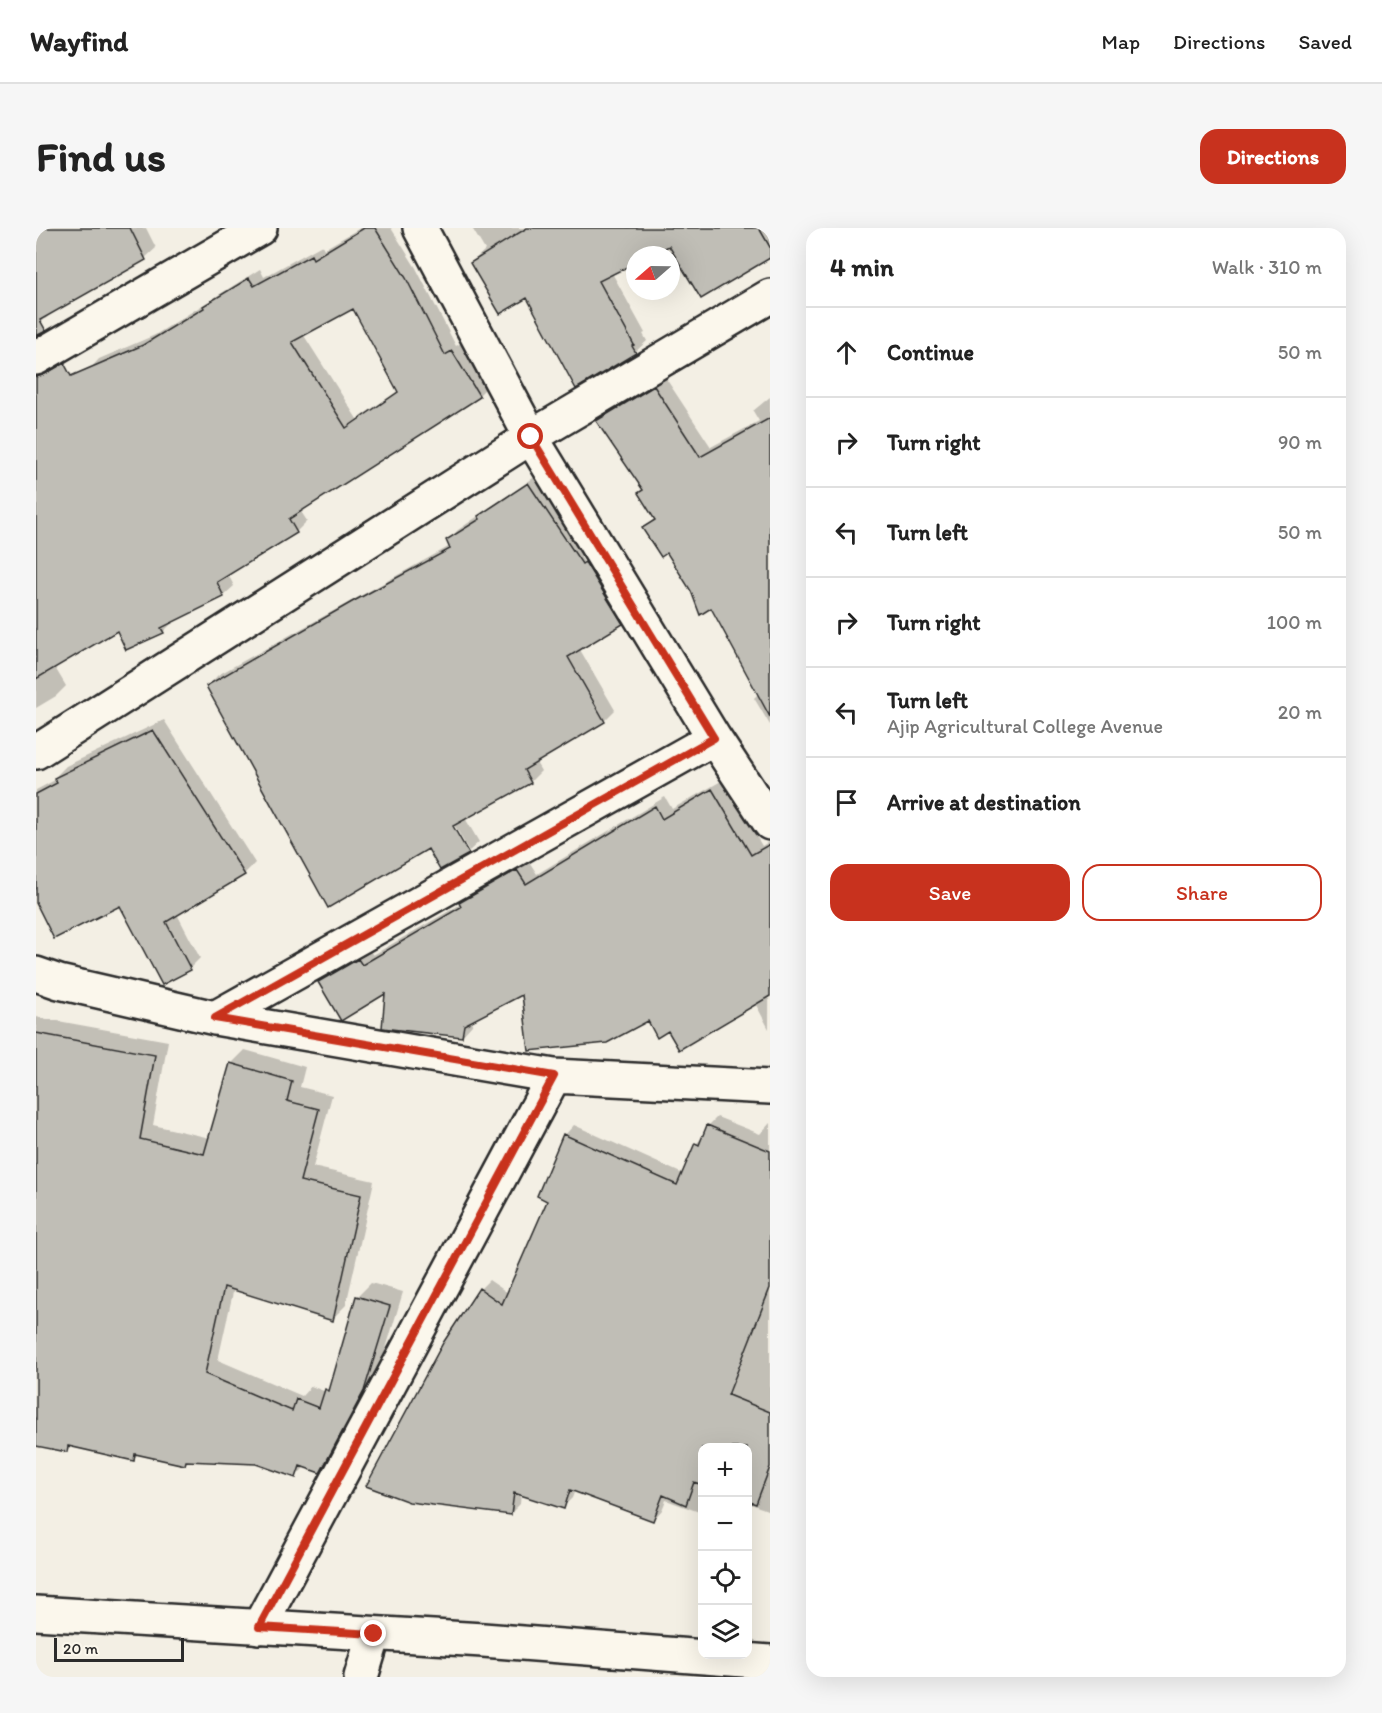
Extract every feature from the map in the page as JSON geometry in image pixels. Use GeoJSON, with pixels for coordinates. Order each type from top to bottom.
{"type":"FeatureCollection","features":[{"type":"Feature","properties":{"kind":"street"},"geometry":{"type":"LineString","coordinates":[[36,358],[260,228]]}},
{"type":"Feature","properties":{"kind":"street"},"geometry":{"type":"LineString","coordinates":[[420,228],[531,437],[714,738],[770,823]]}},
{"type":"Feature","properties":{"kind":"street"},"geometry":{"type":"LineString","coordinates":[[36,752],[531,437],[770,296]]}},
{"type":"Feature","properties":{"kind":"street"},"geometry":{"type":"LineString","coordinates":[[215,1018],[714,738]]}},
{"type":"Feature","properties":{"kind":"street"},"geometry":{"type":"LineString","coordinates":[[36,974],[59,982],[215,1018],[554,1076],[770,1087]]}},
{"type":"Feature","properties":{"kind":"street"},"geometry":{"type":"LineString","coordinates":[[259,1627],[554,1076]]}},
{"type":"Feature","properties":{"kind":"street"},"geometry":{"type":"LineString","coordinates":[[36,1613],[483,1640],[770,1662]]}},
{"type":"Feature","properties":{"kind":"street"},"geometry":{"type":"LineString","coordinates":[[361,1677],[374,1634]]}},
{"type":"Feature","properties":{"kind":"building"},"geometry":{"type":"Polygon","coordinates":[[[36,228],[130,228],[146,260],[40,320],[46,331],[36,336],[36,228]]]}},
{"type":"Feature","properties":{"kind":"building"},"geometry":{"type":"Polygon","coordinates":[[[364,228],[375,228],[406,278],[445,355],[452,351],[480,397],[289,519],[297,533],[217,582],[224,597],[161,628],[164,633],[126,650],[117,631],[36,679],[36,377],[64,363],[71,376],[143,345],[249,278],[254,286],[311,255],[313,259],[364,228]],[[353,309],[292,342],[346,428],[398,392],[353,309]]]}},
{"type":"Feature","properties":{"kind":"building"},"geometry":{"type":"Polygon","coordinates":[[[527,228],[759,228],[770,247],[770,258],[701,299],[680,264],[680,246],[626,246],[626,268],[599,281],[634,345],[632,346],[636,353],[576,389],[527,298],[500,314],[470,263],[527,228]]]}},
{"type":"Feature","properties":{"kind":"building"},"geometry":{"type":"Polygon","coordinates":[[[654,386],[700,457],[770,418],[770,717],[711,608],[700,615],[691,591],[667,553],[661,557],[642,528],[655,520],[638,493],[643,490],[596,421],[654,386]]]}},
{"type":"Feature","properties":{"kind":"building"},"geometry":{"type":"Polygon","coordinates":[[[528,483],[582,564],[585,562],[623,624],[568,657],[605,722],[524,770],[531,783],[453,826],[469,854],[440,870],[428,849],[328,908],[206,686],[450,549],[446,540],[480,519],[478,516],[528,483]]]}},
{"type":"Feature","properties":{"kind":"building"},"geometry":{"type":"Polygon","coordinates":[[[153,730],[245,875],[166,922],[191,970],[162,985],[120,906],[54,939],[36,903],[36,794],[57,783],[54,778],[153,730]]]}},
{"type":"Feature","properties":{"kind":"building"},"geometry":{"type":"Polygon","coordinates":[[[712,789],[751,855],[770,844],[770,996],[679,1050],[668,1031],[657,1038],[648,1021],[607,1043],[529,1051],[522,995],[464,1025],[462,1037],[382,1028],[385,994],[341,1021],[318,982],[358,959],[362,965],[461,907],[459,903],[517,870],[526,884],[655,806],[662,819],[712,789]]]}},
{"type":"Feature","properties":{"kind":"building"},"geometry":{"type":"Polygon","coordinates":[[[36,1033],[155,1055],[140,1139],[204,1154],[230,1063],[292,1081],[287,1101],[319,1109],[300,1181],[361,1195],[333,1321],[224,1287],[205,1374],[292,1411],[296,1399],[319,1408],[325,1389],[329,1391],[356,1296],[390,1306],[364,1391],[320,1473],[300,1466],[296,1478],[256,1464],[186,1461],[185,1465],[135,1454],[134,1461],[68,1446],[67,1452],[36,1446],[36,1033]]]}},
{"type":"Feature","properties":{"kind":"building"},"geometry":{"type":"Polygon","coordinates":[[[707,1125],[770,1151],[770,1288],[728,1395],[770,1412],[770,1467],[756,1504],[752,1503],[752,1443],[698,1443],[698,1484],[694,1482],[686,1505],[663,1495],[653,1521],[570,1490],[564,1509],[514,1493],[511,1515],[409,1502],[366,1486],[443,1343],[479,1288],[502,1304],[547,1201],[537,1196],[563,1134],[677,1185],[695,1143],[699,1145],[707,1125]]]}},
{"type":"Feature","properties":{"kind":"route"},"geometry":{"type":"LineString","coordinates":[[374,1634],[259,1627],[554,1076],[215,1018],[714,738],[531,437]]}}]}
